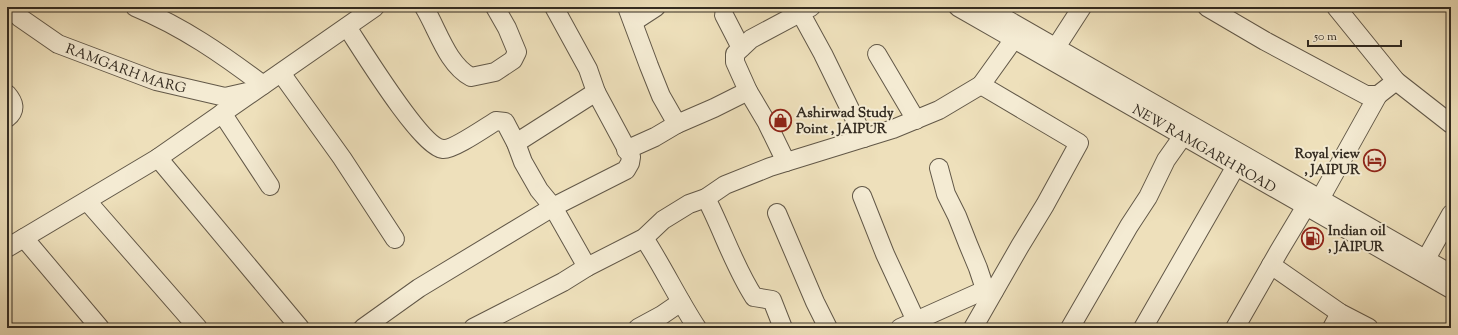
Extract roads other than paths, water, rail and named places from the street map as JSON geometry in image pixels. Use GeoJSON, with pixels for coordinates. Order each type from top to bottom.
{"type":"FeatureCollection","features":[{"type":"Feature","properties":{"kind":"street"},"geometry":{"type":"LineString","coordinates":[[134,7],[163,19],[228,58],[259,88]]}},
{"type":"Feature","properties":{"kind":"street"},"geometry":{"type":"LineString","coordinates":[[7,248],[158,158],[375,7]]}},
{"type":"Feature","properties":{"kind":"street"},"geometry":{"type":"LineString","coordinates":[[424,7],[454,64],[465,74],[471,77],[495,72],[513,60],[517,52],[507,28],[495,7]]}},
{"type":"Feature","properties":{"kind":"street"},"geometry":{"type":"LineString","coordinates":[[363,328],[420,288],[553,207],[626,170],[630,163],[631,157],[596,92],[588,69],[554,7]]}},
{"type":"Feature","properties":{"kind":"street"},"geometry":{"type":"LineString","coordinates":[[656,7],[630,15],[661,96],[677,124]]}},
{"type":"Feature","properties":{"kind":"street","name":"NEW RAMGARH ROAD"},"geometry":{"type":"LineString","coordinates":[[958,7],[1014,40],[1052,53],[1314,205],[1451,289]]}},
{"type":"Feature","properties":{"kind":"street","name":"NEW RAMGARH ROAD"},"geometry":{"type":"LineString","coordinates":[[985,7],[1052,53],[1183,136],[1236,166],[1426,259],[1451,274]]}},
{"type":"Feature","properties":{"kind":"street"},"geometry":{"type":"LineString","coordinates":[[1052,53],[1082,7]]}},
{"type":"Feature","properties":{"kind":"street"},"geometry":{"type":"LineString","coordinates":[[1207,7],[1265,41],[1359,92],[1366,95],[1378,95]]}},
{"type":"Feature","properties":{"kind":"street"},"geometry":{"type":"LineString","coordinates":[[1336,7],[1396,81],[1451,124]]}},
{"type":"Feature","properties":{"kind":"street"},"geometry":{"type":"LineString","coordinates":[[786,162],[734,62],[735,54],[751,39],[806,10],[823,54],[864,138]]}},
{"type":"Feature","properties":{"kind":"street"},"geometry":{"type":"LineString","coordinates":[[724,15],[741,48]]}},
{"type":"Feature","properties":{"kind":"street","name":"RAMGARH MARG"},"geometry":{"type":"LineString","coordinates":[[12,17],[58,44],[156,81],[225,97],[259,88]]}},
{"type":"Feature","properties":{"kind":"street"},"geometry":{"type":"LineString","coordinates":[[347,27],[404,112],[429,141],[437,147],[444,150],[454,147],[496,121],[505,122],[516,143],[523,162],[539,190],[553,207],[587,268]]}},
{"type":"Feature","properties":{"kind":"street"},"geometry":{"type":"LineString","coordinates":[[473,328],[563,282],[644,238],[663,220],[689,204],[706,198],[725,185],[770,167],[893,129],[939,110],[981,84],[1014,40]]}},
{"type":"Feature","properties":{"kind":"street"},"geometry":{"type":"LineString","coordinates":[[877,54],[916,120]]}},
{"type":"Feature","properties":{"kind":"street"},"geometry":{"type":"LineString","coordinates":[[281,73],[342,158],[395,239]]}},
{"type":"Feature","properties":{"kind":"street"},"geometry":{"type":"LineString","coordinates":[[1235,328],[1271,265],[1314,205],[1378,95],[1396,81]]}},
{"type":"Feature","properties":{"kind":"street"},"geometry":{"type":"LineString","coordinates":[[974,328],[990,291],[1045,205],[1079,143],[981,84]]}},
{"type":"Feature","properties":{"kind":"street"},"geometry":{"type":"LineString","coordinates":[[626,150],[655,137],[677,124],[748,91]]}},
{"type":"Feature","properties":{"kind":"street"},"geometry":{"type":"LineString","coordinates":[[516,143],[596,92]]}},
{"type":"Feature","properties":{"kind":"street"},"geometry":{"type":"LineString","coordinates":[[7,94],[13,100],[14,106],[13,111],[7,118]]}},
{"type":"Feature","properties":{"kind":"street"},"geometry":{"type":"LineString","coordinates":[[222,113],[270,186]]}},
{"type":"Feature","properties":{"kind":"street"},"geometry":{"type":"LineString","coordinates":[[1070,328],[1129,226],[1148,197],[1166,160],[1183,136]]}},
{"type":"Feature","properties":{"kind":"street"},"geometry":{"type":"LineString","coordinates":[[158,158],[300,328]]}},
{"type":"Feature","properties":{"kind":"street"},"geometry":{"type":"LineString","coordinates":[[1142,328],[1236,166]]}},
{"type":"Feature","properties":{"kind":"street"},"geometry":{"type":"LineString","coordinates":[[939,168],[946,194],[957,216],[978,268],[990,291]]}},
{"type":"Feature","properties":{"kind":"street"},"geometry":{"type":"LineString","coordinates":[[862,196],[884,254],[916,321]]}},
{"type":"Feature","properties":{"kind":"street"},"geometry":{"type":"LineString","coordinates":[[706,198],[718,221],[743,279],[754,297],[772,300],[783,328]]}},
{"type":"Feature","properties":{"kind":"street"},"geometry":{"type":"LineString","coordinates":[[87,201],[195,327]]}},
{"type":"Feature","properties":{"kind":"street"},"geometry":{"type":"LineString","coordinates":[[777,213],[815,302],[828,328]]}},
{"type":"Feature","properties":{"kind":"street"},"geometry":{"type":"LineString","coordinates":[[1426,259],[1451,214]]}},
{"type":"Feature","properties":{"kind":"street"},"geometry":{"type":"LineString","coordinates":[[24,238],[100,328]]}},
{"type":"Feature","properties":{"kind":"street"},"geometry":{"type":"LineString","coordinates":[[644,238],[697,328]]}},
{"type":"Feature","properties":{"kind":"street"},"geometry":{"type":"LineString","coordinates":[[1271,265],[1336,320],[1369,328]]}},
{"type":"Feature","properties":{"kind":"street"},"geometry":{"type":"LineString","coordinates":[[900,328],[978,293],[990,291]]}},
{"type":"Feature","properties":{"kind":"street"},"geometry":{"type":"LineString","coordinates":[[638,328],[662,315],[681,302]]}},
{"type":"Feature","properties":{"kind":"place","name":"Ashirwad Study Point , JAIPUR"},"geometry":{"type":"Point","coordinates":[780,120]}},
{"type":"Feature","properties":{"kind":"place","name":"Royal view , JAIPUR"},"geometry":{"type":"Point","coordinates":[1375,161]}},
{"type":"Feature","properties":{"kind":"place","name":"Indian oil , JAIPUR"},"geometry":{"type":"Point","coordinates":[1312,238]}}]}
